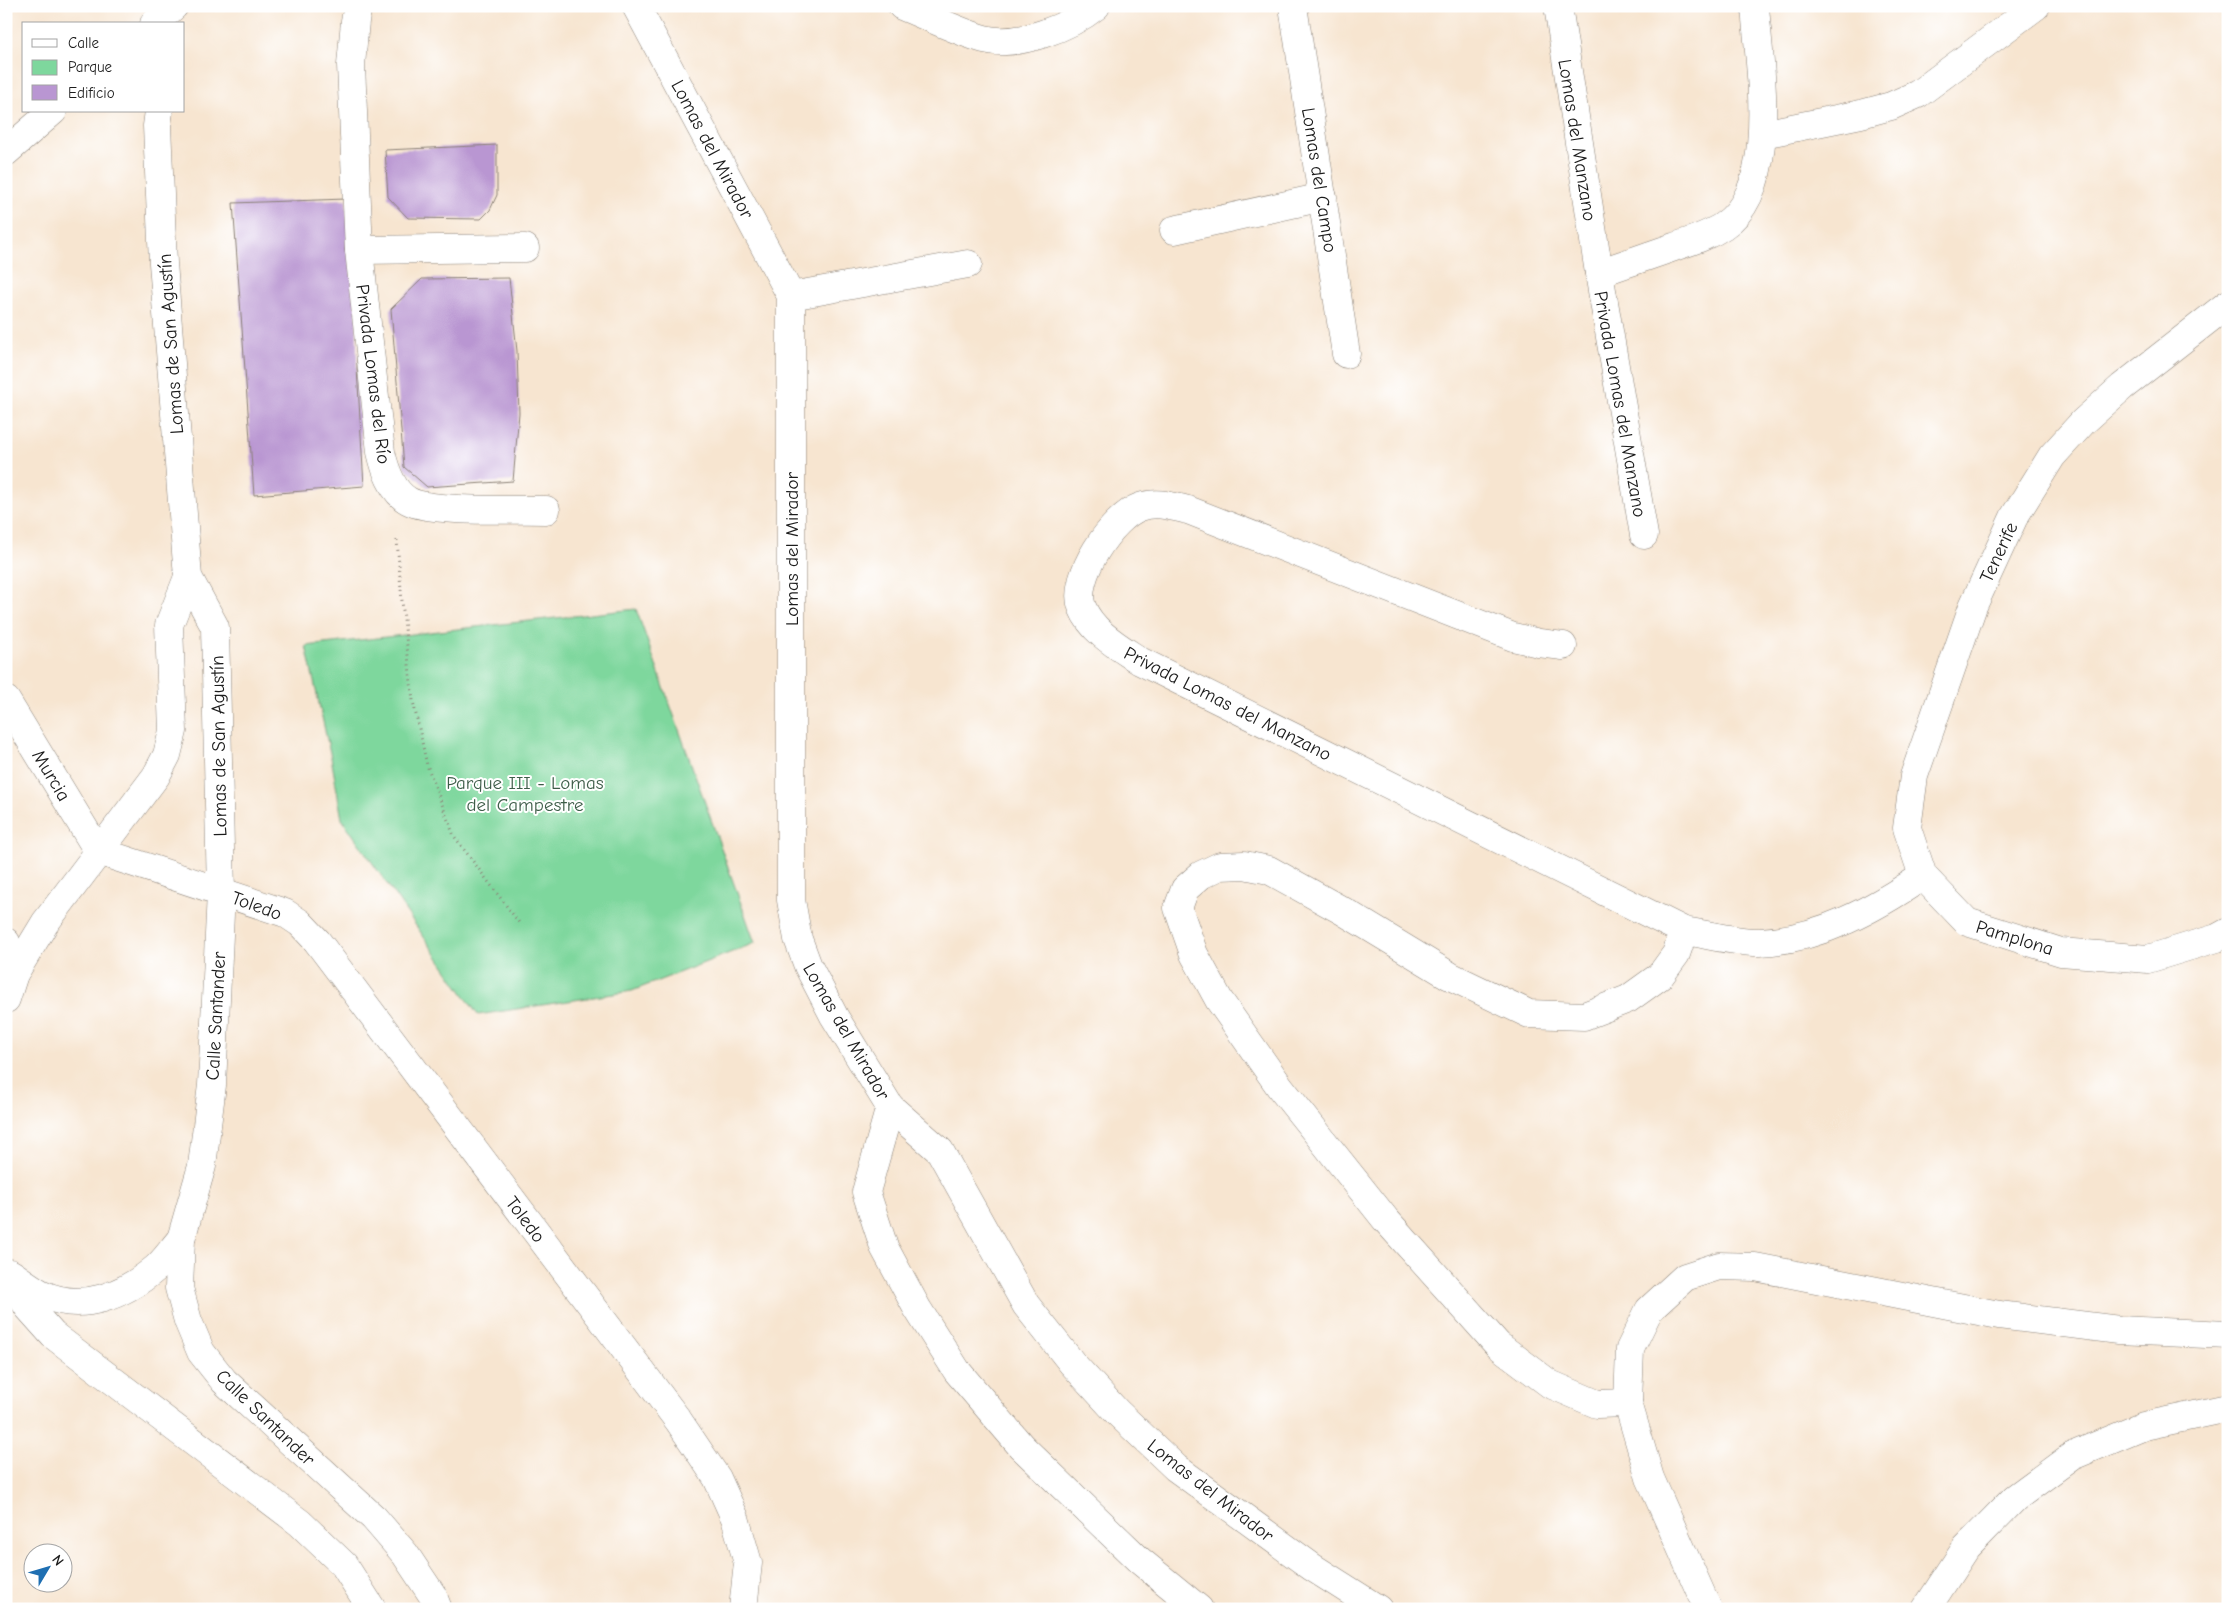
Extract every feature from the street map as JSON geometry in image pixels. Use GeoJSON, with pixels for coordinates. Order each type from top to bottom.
{"type":"FeatureCollection","features":[{"type":"Feature","properties":{"kind":"street"},"geometry":{"type":"LineString","coordinates":[[156,22],[176,6]]}},
{"type":"Feature","properties":{"kind":"street"},"geometry":{"type":"LineString","coordinates":[[174,22],[176,6]]}},
{"type":"Feature","properties":{"kind":"street","name":"Privada Lomas del Río"},"geometry":{"type":"LineString","coordinates":[[358,6],[354,21],[351,65],[359,250],[381,452],[385,468],[396,489],[409,501],[430,507],[546,510]]}},
{"type":"Feature","properties":{"kind":"street","name":"Lomas del Mirador"},"geometry":{"type":"LineString","coordinates":[[636,6],[791,296],[791,900],[798,939],[808,966],[834,1016],[890,1107],[940,1151],[1026,1305],[1072,1363],[1116,1412],[1176,1468],[1312,1567],[1378,1609]]}},
{"type":"Feature","properties":{"kind":"street"},"geometry":{"type":"LineString","coordinates":[[902,6],[985,39],[1013,40],[1057,29],[1082,17],[1096,6]]}},
{"type":"Feature","properties":{"kind":"street","name":"Lomas del Campo"},"geometry":{"type":"LineString","coordinates":[[1293,6],[1346,354]]}},
{"type":"Feature","properties":{"kind":"street","name":"Lomas del Manzano"},"geometry":{"type":"LineString","coordinates":[[1558,6],[1599,273]]}},
{"type":"Feature","properties":{"kind":"street"},"geometry":{"type":"LineString","coordinates":[[1599,273],[1706,235],[1724,225],[1739,211],[1751,190],[1760,166],[1763,134],[1755,6]]}},
{"type":"Feature","properties":{"kind":"street"},"geometry":{"type":"LineString","coordinates":[[1763,134],[1861,114],[1891,106],[1918,94],[2036,6]]}},
{"type":"Feature","properties":{"kind":"street"},"geometry":{"type":"LineString","coordinates":[[6,152],[52,112]]}},
{"type":"Feature","properties":{"kind":"street","name":"Lomas de San Agustín"},"geometry":{"type":"LineString","coordinates":[[159,112],[157,126],[163,262],[188,577],[215,627],[221,892]]}},
{"type":"Feature","properties":{"kind":"street"},"geometry":{"type":"LineString","coordinates":[[1174,230],[1323,197]]}},
{"type":"Feature","properties":{"kind":"street"},"geometry":{"type":"LineString","coordinates":[[359,250],[525,248]]}},
{"type":"Feature","properties":{"kind":"street"},"geometry":{"type":"LineString","coordinates":[[791,296],[968,264]]}},
{"type":"Feature","properties":{"kind":"street","name":"Privada Lomas del Manzano"},"geometry":{"type":"LineString","coordinates":[[1599,273],[1644,535]]}},
{"type":"Feature","properties":{"kind":"street","name":"Tenerife"},"geometry":{"type":"LineString","coordinates":[[1924,876],[1907,828],[1914,776],[1973,606],[2014,517],[2052,456],[2083,422],[2122,387],[2228,304]]}},
{"type":"Feature","properties":{"kind":"street","name":"Privada Lomas del Manzano"},"geometry":{"type":"LineString","coordinates":[[1563,646],[1539,644],[1513,637],[1188,510],[1157,503],[1138,508],[1118,522],[1102,539],[1081,583],[1082,606],[1089,620],[1110,642],[1140,661],[1684,931]]}},
{"type":"Feature","properties":{"kind":"street","name":"Lomas de San Agustín"},"geometry":{"type":"LineString","coordinates":[[98,851],[156,776],[167,755],[173,731],[169,625],[188,577]]}},
{"type":"Feature","properties":{"kind":"street","name":"Murcia"},"geometry":{"type":"LineString","coordinates":[[6,700],[98,851]]}},
{"type":"Feature","properties":{"kind":"street"},"geometry":{"type":"LineString","coordinates":[[10,986],[45,923],[98,851]]}},
{"type":"Feature","properties":{"kind":"street","name":"Toledo"},"geometry":{"type":"LineString","coordinates":[[98,851],[285,913],[300,923],[317,941],[678,1420],[717,1478],[735,1518],[748,1563],[743,1609]]}},
{"type":"Feature","properties":{"kind":"street"},"geometry":{"type":"LineString","coordinates":[[1628,1404],[1597,1404],[1550,1384],[1498,1345],[1386,1220],[1280,1087],[1218,1000],[1194,954],[1178,908],[1185,889],[1200,875],[1220,866],[1244,865],[1269,870],[1343,911],[1450,976],[1529,1014],[1584,1016],[1628,1000],[1660,976],[1676,954],[1684,931],[1758,943],[1796,938],[1846,921],[1885,901],[1924,876]]}},
{"type":"Feature","properties":{"kind":"street","name":"Pamplona"},"geometry":{"type":"LineString","coordinates":[[1924,876],[1967,922],[2061,952],[2148,959],[2218,938],[2228,932]]}},
{"type":"Feature","properties":{"kind":"street","name":"Calle Santander"},"geometry":{"type":"LineString","coordinates":[[221,892],[212,1085],[202,1166],[181,1239],[179,1288],[188,1321],[201,1352],[224,1381],[374,1518],[406,1554],[433,1596],[438,1609]]}},
{"type":"Feature","properties":{"kind":"street"},"geometry":{"type":"LineString","coordinates":[[6,942],[10,986]]}},
{"type":"Feature","properties":{"kind":"street","name":"Lomas del Mirador"},"geometry":{"type":"LineString","coordinates":[[890,1107],[866,1192],[884,1247],[918,1308],[957,1371],[1021,1446],[1139,1560],[1199,1609]]}},
{"type":"Feature","properties":{"kind":"street"},"geometry":{"type":"LineString","coordinates":[[6,1272],[42,1294],[66,1302],[92,1302],[126,1289],[157,1268],[181,1239]]}},
{"type":"Feature","properties":{"kind":"street"},"geometry":{"type":"LineString","coordinates":[[1708,1609],[1650,1478],[1628,1404],[1630,1349],[1648,1310],[1684,1277],[1719,1266],[1755,1267],[1999,1316],[2119,1330],[2228,1335]]}},
{"type":"Feature","properties":{"kind":"street"},"geometry":{"type":"LineString","coordinates":[[6,1272],[28,1307],[53,1335],[300,1523],[344,1565],[372,1609]]}},
{"type":"Feature","properties":{"kind":"street"},"geometry":{"type":"LineString","coordinates":[[1926,1609],[1966,1548],[2015,1498],[2072,1456],[2144,1426],[2228,1408]]}},
{"type":"Feature","properties":{"kind":"path"},"geometry":{"type":"LineString","coordinates":[[397,540],[413,701],[427,765],[454,836],[520,924]]}},
{"type":"Feature","properties":{"kind":"green space","name":"Parque III - Lomas del Campestre"},"geometry":{"type":"Polygon","coordinates":[[[636,609],[755,943],[632,991],[478,1015],[342,819],[331,757],[306,646],[636,609]]]}},
{"type":"Feature","properties":{"kind":"building"},"geometry":{"type":"Polygon","coordinates":[[[497,145],[497,195],[490,210],[481,219],[408,218],[388,197],[385,150],[497,145]]]}},
{"type":"Feature","properties":{"kind":"building"},"geometry":{"type":"Polygon","coordinates":[[[346,199],[357,310],[357,368],[364,486],[254,495],[233,203],[346,199]]]}},
{"type":"Feature","properties":{"kind":"building"},"geometry":{"type":"Polygon","coordinates":[[[509,278],[517,351],[519,413],[513,481],[427,487],[404,467],[391,309],[422,279],[509,278]]]}}]}
